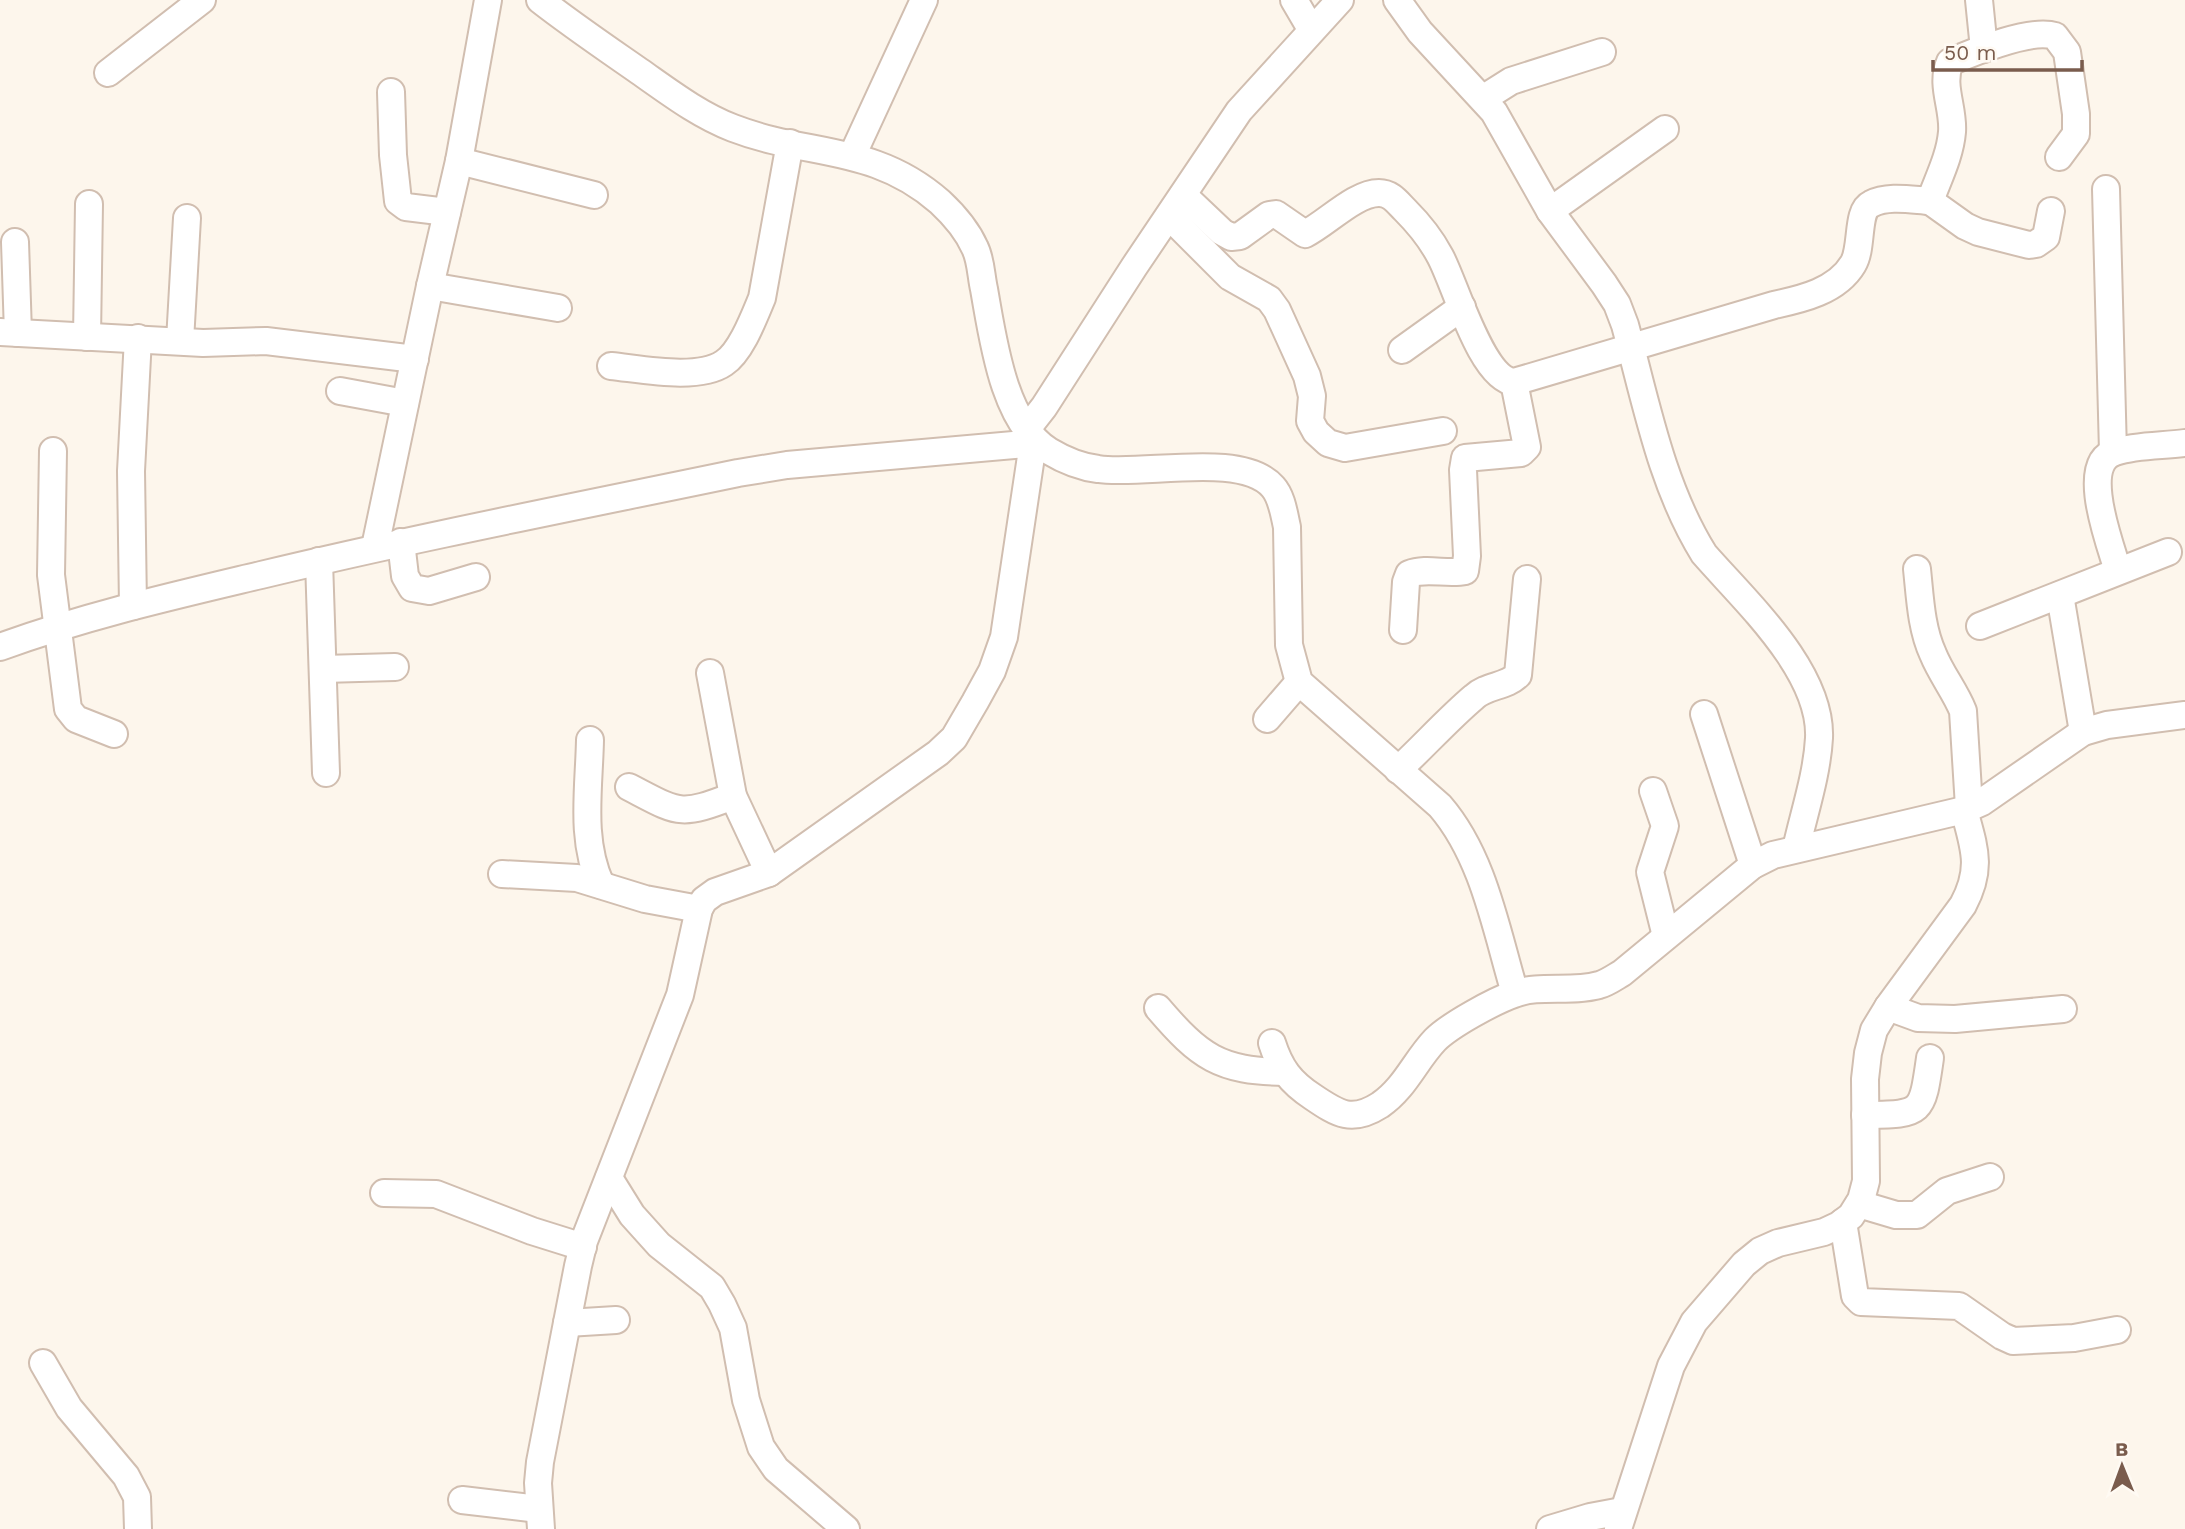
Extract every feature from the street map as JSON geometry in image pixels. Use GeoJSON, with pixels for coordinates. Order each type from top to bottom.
{"type":"FeatureCollection","features":[{"type":"Feature","properties":{"kind":"street"},"geometry":{"type":"LineString","coordinates":[[108,73],[202,0]]}},
{"type":"Feature","properties":{"kind":"street"},"geometry":{"type":"LineString","coordinates":[[375,547],[459,161],[488,0]]}},
{"type":"Feature","properties":{"kind":"street"},"geometry":{"type":"LineString","coordinates":[[540,0],[712,119],[760,136],[876,163],[919,186],[940,203],[964,228],[977,250],[996,358],[1002,378],[1032,439],[1070,461],[1101,470],[1228,468],[1253,473],[1273,487],[1283,507],[1287,527],[1289,645],[1299,682],[1440,806],[1457,828],[1480,876],[1515,993]]}},
{"type":"Feature","properties":{"kind":"street"},"geometry":{"type":"LineString","coordinates":[[852,156],[924,0]]}},
{"type":"Feature","properties":{"kind":"street"},"geometry":{"type":"LineString","coordinates":[[1294,0],[1311,29]]}},
{"type":"Feature","properties":{"kind":"street"},"geometry":{"type":"LineString","coordinates":[[463,1500],[540,1519],[540,1462],[583,1247],[680,995],[699,909],[704,900],[715,892],[769,873],[938,753],[954,738],[992,671],[1004,637],[1032,439],[1044,407],[1239,111],[1340,0]]}},
{"type":"Feature","properties":{"kind":"street"},"geometry":{"type":"LineString","coordinates":[[1397,0],[1420,32],[1484,98],[1550,211],[1617,304],[1667,477],[1694,539],[1703,554],[1782,643],[1795,662],[1816,709],[1819,736],[1815,769],[1796,849]]}},
{"type":"Feature","properties":{"kind":"street"},"geometry":{"type":"LineString","coordinates":[[1979,0],[1984,49]]}},
{"type":"Feature","properties":{"kind":"street"},"geometry":{"type":"LineString","coordinates":[[1930,201],[1950,146],[1952,131],[1946,71],[1950,62],[1984,49],[2041,34],[2055,36],[2063,45],[2067,52],[2073,89],[2076,135],[2059,158]]}},
{"type":"Feature","properties":{"kind":"street"},"geometry":{"type":"LineString","coordinates":[[1484,98],[1511,81],[1602,52]]}},
{"type":"Feature","properties":{"kind":"street"},"geometry":{"type":"LineString","coordinates":[[391,92],[398,201],[406,207],[447,212]]}},
{"type":"Feature","properties":{"kind":"street"},"geometry":{"type":"LineString","coordinates":[[1550,211],[1665,129]]}},
{"type":"Feature","properties":{"kind":"street"},"geometry":{"type":"LineString","coordinates":[[611,366],[672,373],[709,370],[724,363],[734,351],[752,323],[762,298],[790,143]]}},
{"type":"Feature","properties":{"kind":"street"},"geometry":{"type":"LineString","coordinates":[[459,161],[594,195]]}},
{"type":"Feature","properties":{"kind":"street"},"geometry":{"type":"LineString","coordinates":[[2106,189],[2113,452]]}},
{"type":"Feature","properties":{"kind":"street"},"geometry":{"type":"LineString","coordinates":[[1176,205],[1231,237],[1240,236],[1269,215],[1283,218],[1302,234],[1306,234],[1364,196],[1381,193],[1391,195],[1421,226],[1441,257],[1479,348],[1498,373],[1506,380],[1514,382],[1819,292],[1835,282],[1853,264],[1860,246],[1865,208],[1871,203],[1890,199],[1930,201],[1978,232],[2029,245],[2036,244],[2046,236],[2051,211]]}},
{"type":"Feature","properties":{"kind":"street"},"geometry":{"type":"LineString","coordinates":[[87,337],[89,204]]}},
{"type":"Feature","properties":{"kind":"street"},"geometry":{"type":"LineString","coordinates":[[1176,205],[1230,277],[1269,299],[1277,310],[1307,376],[1312,396],[1310,421],[1316,432],[1328,443],[1345,448],[1443,431]]}},
{"type":"Feature","properties":{"kind":"street"},"geometry":{"type":"LineString","coordinates":[[180,341],[187,218]]}},
{"type":"Feature","properties":{"kind":"street"},"geometry":{"type":"LineString","coordinates":[[15,242],[9,332],[180,341],[266,341],[415,359]]}},
{"type":"Feature","properties":{"kind":"street"},"geometry":{"type":"LineString","coordinates":[[430,286],[558,308]]}},
{"type":"Feature","properties":{"kind":"street"},"geometry":{"type":"LineString","coordinates":[[1402,350],[1462,307]]}},
{"type":"Feature","properties":{"kind":"street"},"geometry":{"type":"LineString","coordinates":[[133,606],[131,471],[138,338]]}},
{"type":"Feature","properties":{"kind":"street"},"geometry":{"type":"LineString","coordinates":[[1403,630],[1406,582],[1409,574],[1418,571],[1465,571],[1465,457],[1521,453],[1527,447],[1514,382]]}},
{"type":"Feature","properties":{"kind":"street"},"geometry":{"type":"LineString","coordinates":[[340,391],[405,403]]}},
{"type":"Feature","properties":{"kind":"street"},"geometry":{"type":"LineString","coordinates":[[0,647],[57,626],[375,547],[738,473],[787,465],[1032,439]]}},
{"type":"Feature","properties":{"kind":"street"},"geometry":{"type":"LineString","coordinates":[[2118,571],[2098,494],[2096,474],[2102,461],[2113,452],[2185,443]]}},
{"type":"Feature","properties":{"kind":"street"},"geometry":{"type":"LineString","coordinates":[[53,451],[51,575],[68,709],[76,719],[114,734]]}},
{"type":"Feature","properties":{"kind":"street"},"geometry":{"type":"LineString","coordinates":[[401,542],[405,576],[412,588],[429,591],[476,577]]}},
{"type":"Feature","properties":{"kind":"street"},"geometry":{"type":"LineString","coordinates":[[1980,626],[2168,552]]}},
{"type":"Feature","properties":{"kind":"street"},"geometry":{"type":"LineString","coordinates":[[319,561],[326,773]]}},
{"type":"Feature","properties":{"kind":"street"},"geometry":{"type":"LineString","coordinates":[[1917,569],[1923,618],[1932,652],[1963,711],[1966,809],[1976,869],[1972,889],[1964,905],[1874,1030],[1865,1079],[1866,1181],[1851,1213],[1855,1296],[1861,1302],[1959,1306],[2013,1341],[2074,1338],[2117,1330]]}},
{"type":"Feature","properties":{"kind":"street"},"geometry":{"type":"LineString","coordinates":[[1398,770],[1474,696],[1518,675],[1527,579]]}},
{"type":"Feature","properties":{"kind":"street"},"geometry":{"type":"LineString","coordinates":[[2060,595],[2084,732]]}},
{"type":"Feature","properties":{"kind":"street"},"geometry":{"type":"LineString","coordinates":[[323,669],[395,667]]}},
{"type":"Feature","properties":{"kind":"street"},"geometry":{"type":"LineString","coordinates":[[710,673],[733,796],[769,873]]}},
{"type":"Feature","properties":{"kind":"street"},"geometry":{"type":"LineString","coordinates":[[1267,719],[1299,682]]}},
{"type":"Feature","properties":{"kind":"street"},"geometry":{"type":"LineString","coordinates":[[1704,715],[1753,865]]}},
{"type":"Feature","properties":{"kind":"street"},"geometry":{"type":"LineString","coordinates":[[1272,1043],[1279,1065],[1305,1092],[1331,1110],[1349,1115],[1367,1114],[1392,1096],[1434,1041],[1448,1029],[1515,993],[1602,985],[1622,973],[1753,865],[1773,855],[1966,809],[1982,802],[2084,732],[2107,725],[2185,715]]}},
{"type":"Feature","properties":{"kind":"street"},"geometry":{"type":"LineString","coordinates":[[590,740],[587,831],[594,869],[601,886]]}},
{"type":"Feature","properties":{"kind":"street"},"geometry":{"type":"LineString","coordinates":[[629,787],[680,811],[700,809],[733,796]]}},
{"type":"Feature","properties":{"kind":"street"},"geometry":{"type":"LineString","coordinates":[[1653,791],[1665,826],[1651,862],[1650,872],[1666,936]]}},
{"type":"Feature","properties":{"kind":"street"},"geometry":{"type":"LineString","coordinates":[[502,874],[559,875],[660,903],[699,909]]}},
{"type":"Feature","properties":{"kind":"street"},"geometry":{"type":"LineString","coordinates":[[1888,1007],[1918,1018],[1955,1020],[2063,1009]]}},
{"type":"Feature","properties":{"kind":"street"},"geometry":{"type":"LineString","coordinates":[[1158,1008],[1185,1040],[1224,1065],[1253,1072],[1285,1072]]}},
{"type":"Feature","properties":{"kind":"street"},"geometry":{"type":"LineString","coordinates":[[1865,1115],[1897,1114],[1913,1111],[1920,1106],[1926,1090],[1930,1058]]}},
{"type":"Feature","properties":{"kind":"street"},"geometry":{"type":"LineString","coordinates":[[1550,1529],[1590,1517],[1620,1521],[1671,1366],[1693,1322],[1744,1264],[1760,1251],[1778,1243],[1824,1232],[1851,1213],[1917,1215],[1947,1191],[1990,1177]]}},
{"type":"Feature","properties":{"kind":"street"},"geometry":{"type":"LineString","coordinates":[[609,1178],[632,1215],[659,1245],[712,1287],[722,1304],[733,1328],[747,1400],[761,1447],[776,1469],[846,1529]]}},
{"type":"Feature","properties":{"kind":"street"},"geometry":{"type":"LineString","coordinates":[[384,1193],[436,1195],[583,1247]]}},
{"type":"Feature","properties":{"kind":"street"},"geometry":{"type":"LineString","coordinates":[[567,1323],[616,1320]]}},
{"type":"Feature","properties":{"kind":"street"},"geometry":{"type":"LineString","coordinates":[[43,1363],[69,1408],[126,1476],[137,1497],[138,1529]]}}]}
